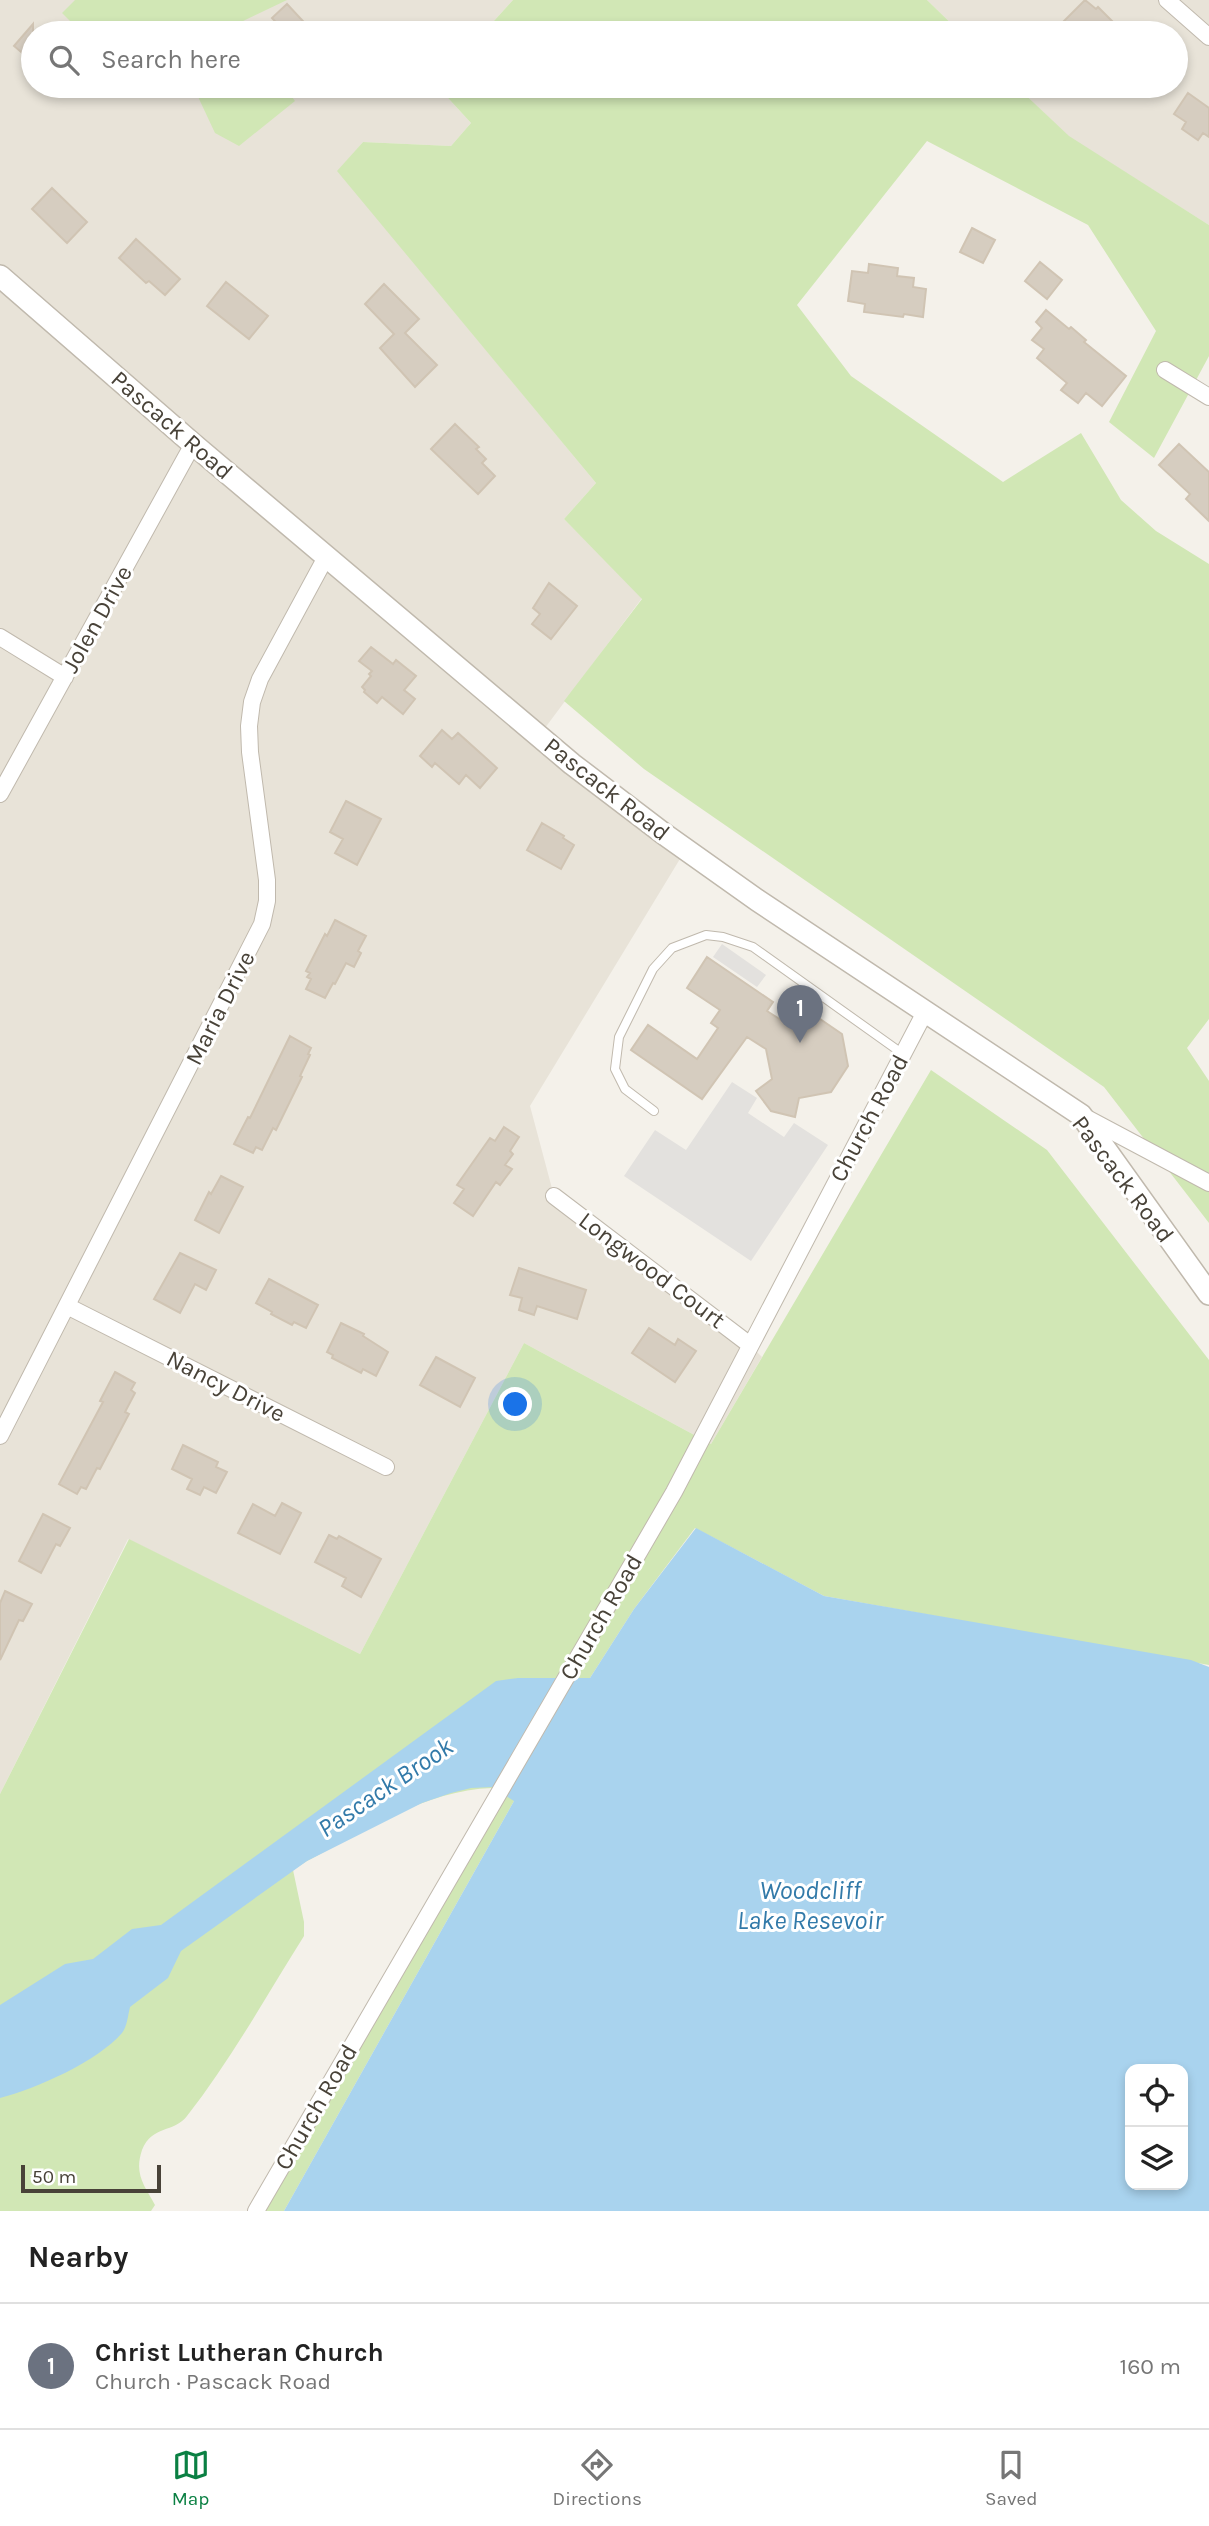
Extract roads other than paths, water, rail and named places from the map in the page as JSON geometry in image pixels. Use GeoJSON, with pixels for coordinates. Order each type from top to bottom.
{"type":"FeatureCollection","features":[{"type":"Feature","properties":{"kind":"street"},"geometry":{"type":"LineString","coordinates":[[1167,0],[1209,37]]}},
{"type":"Feature","properties":{"kind":"street","name":"Pascack Road"},"geometry":{"type":"LineString","coordinates":[[0,276],[193,444],[519,720],[653,826],[757,900],[1081,1115],[1209,1294]]}},
{"type":"Feature","properties":{"kind":"street"},"geometry":{"type":"LineString","coordinates":[[1165,370],[1209,397]]}},
{"type":"Feature","properties":{"kind":"street","name":"Jolen Drive"},"geometry":{"type":"LineString","coordinates":[[0,794],[193,444]]}},
{"type":"Feature","properties":{"kind":"street","name":"Maria Drive"},"geometry":{"type":"LineString","coordinates":[[0,1436],[262,924],[267,901],[267,880],[250,752],[249,726],[253,702],[260,679],[326,556]]}},
{"type":"Feature","properties":{"kind":"street"},"geometry":{"type":"LineString","coordinates":[[0,637],[65,677]]}},
{"type":"Feature","properties":{"kind":"street","name":"Church Road"},"geometry":{"type":"LineString","coordinates":[[256,2211],[674,1492],[925,1012]]}},
{"type":"Feature","properties":{"kind":"street"},"geometry":{"type":"LineString","coordinates":[[1081,1115],[1209,1183]]}},
{"type":"Feature","properties":{"kind":"street","name":"Longwood Court"},"geometry":{"type":"LineString","coordinates":[[554,1196],[750,1345]]}},
{"type":"Feature","properties":{"kind":"street","name":"Nancy Drive"},"geometry":{"type":"LineString","coordinates":[[67,1306],[386,1466]]}},
{"type":"Feature","properties":{"kind":"lane"},"geometry":{"type":"LineString","coordinates":[[654,1111],[625,1089],[615,1069],[619,1037],[653,969],[672,948],[706,935],[723,937],[753,947],[903,1054]]}},
{"type":"Feature","properties":{"kind":"water","name":"Woodcliff Lake Resevoir"},"geometry":{"type":"Polygon","coordinates":[[[696,1528],[824,1596],[1191,1660],[1209,1667],[1209,2211],[284,2211],[514,1801],[492,1787],[471,1788],[422,1803],[307,1861],[181,1951],[168,1978],[130,2007],[124,2030],[98,2054],[66,2073],[0,2098],[0,2005],[65,1964],[93,1959],[132,1929],[161,1925],[496,1681],[518,1678],[590,1678],[634,1609],[696,1528]]]}},
{"type":"Feature","properties":{"kind":"place","name":"Christ Lutheran Church"},"geometry":{"type":"Point","coordinates":[800,1043]}},
{"type":"Feature","properties":{"kind":"water label","name":"Pascack Brook"},"geometry":{"type":"Point","coordinates":[385,1787]}}]}
